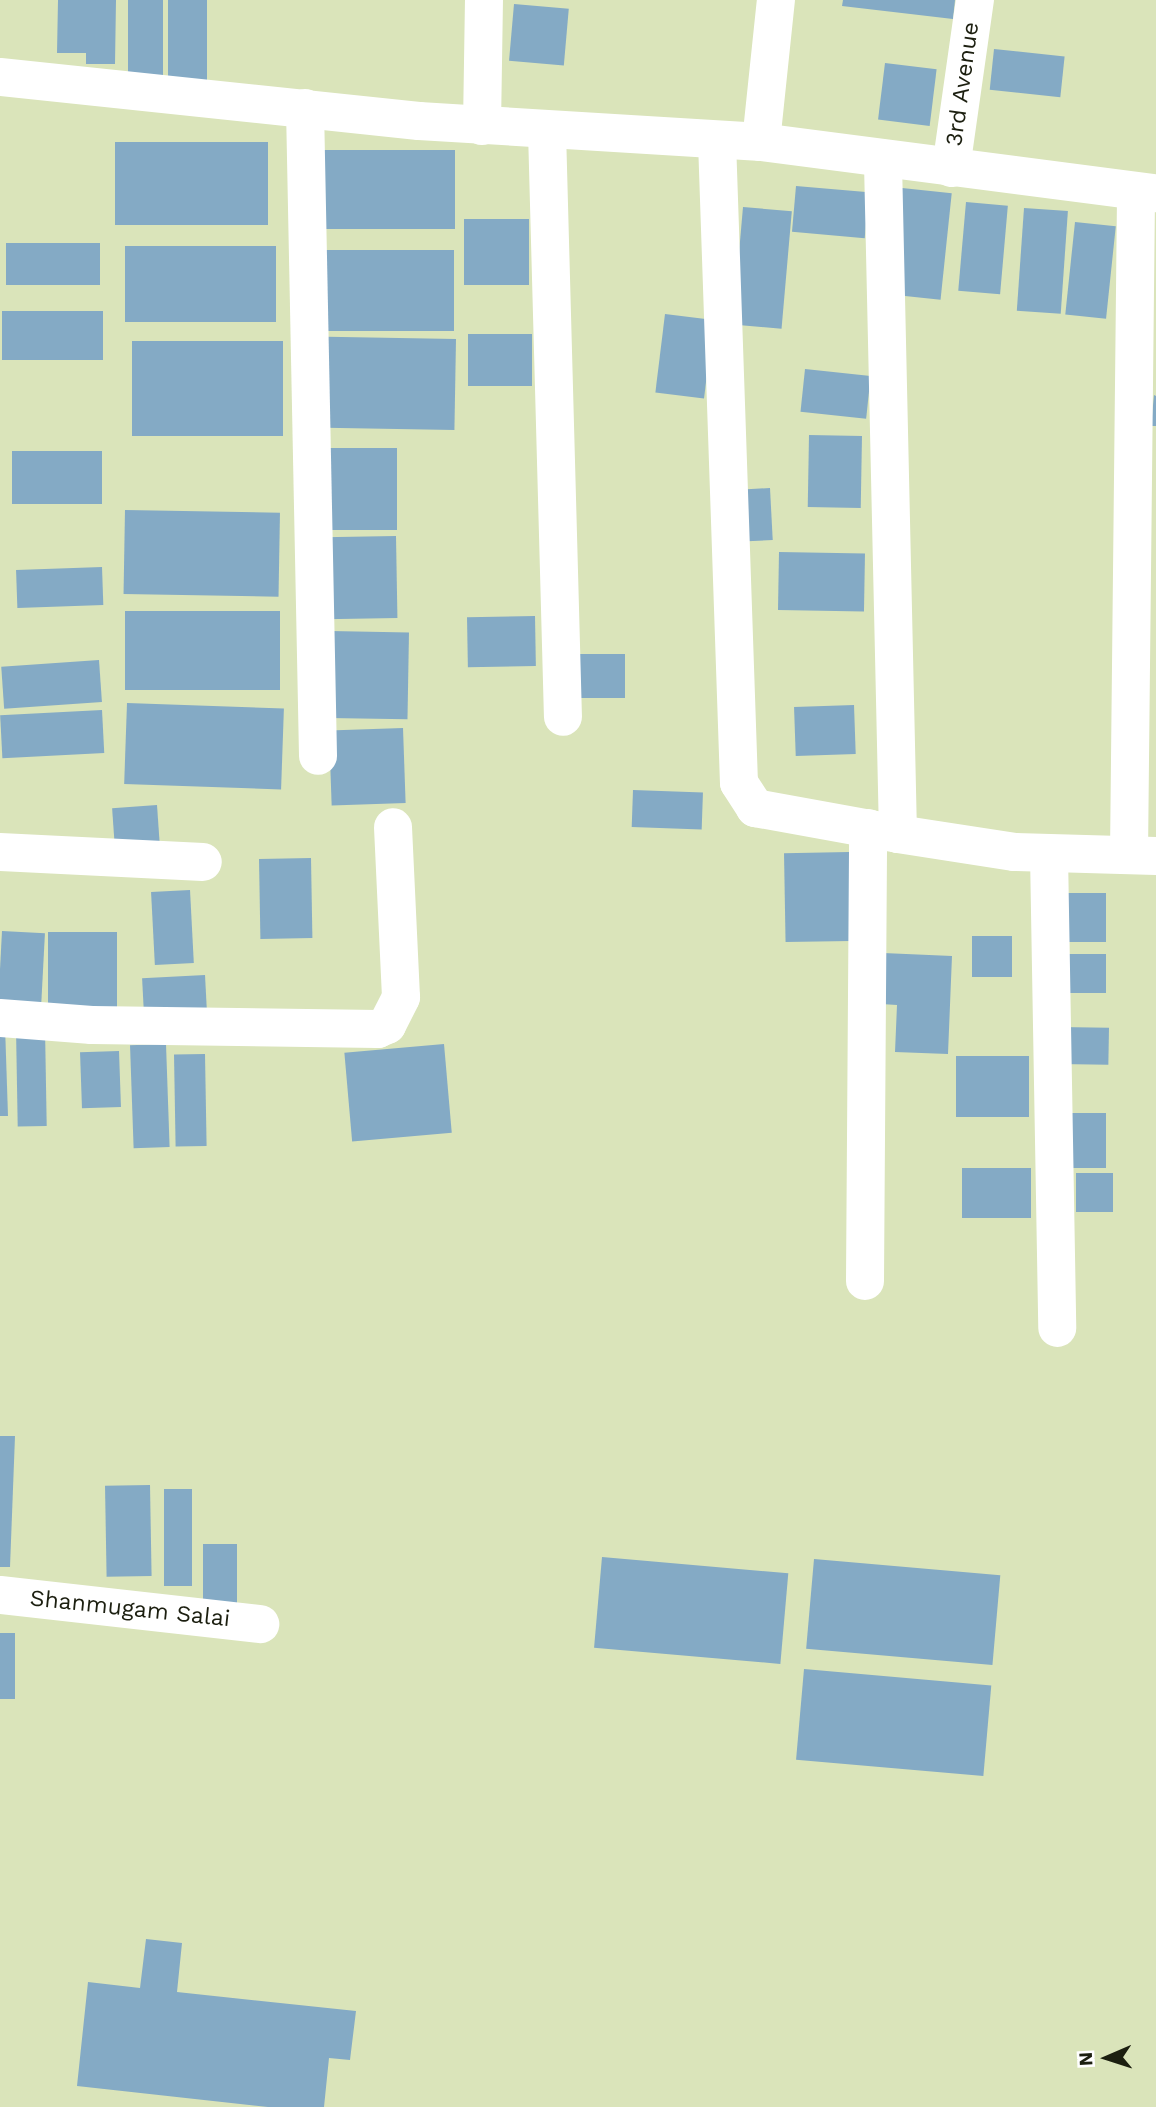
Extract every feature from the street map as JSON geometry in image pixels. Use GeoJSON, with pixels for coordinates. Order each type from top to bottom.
{"type":"FeatureCollection","features":[{"type":"Feature","properties":{"kind":"street"},"geometry":{"type":"LineString","coordinates":[[482,126],[484,0]]}},
{"type":"Feature","properties":{"kind":"street"},"geometry":{"type":"LineString","coordinates":[[761,142],[776,0]]}},
{"type":"Feature","properties":{"kind":"street","name":"3rd Avenue"},"geometry":{"type":"LineString","coordinates":[[951,168],[975,0]]}},
{"type":"Feature","properties":{"kind":"street"},"geometry":{"type":"LineString","coordinates":[[0,77],[482,126],[761,142],[883,161],[1146,192],[1142,855],[1049,854],[883,831],[755,808],[739,783],[717,141]]}},
{"type":"Feature","properties":{"kind":"street"},"geometry":{"type":"LineString","coordinates":[[305,108],[318,756]]}},
{"type":"Feature","properties":{"kind":"street"},"geometry":{"type":"LineString","coordinates":[[547,131],[563,717]]}},
{"type":"Feature","properties":{"kind":"street"},"geometry":{"type":"LineString","coordinates":[[865,1281],[883,831],[883,161]]}},
{"type":"Feature","properties":{"kind":"street"},"geometry":{"type":"LineString","coordinates":[[0,1018],[119,1026],[378,1029],[387,1025],[401,997],[393,827]]}},
{"type":"Feature","properties":{"kind":"street"},"geometry":{"type":"LineString","coordinates":[[0,852],[203,862]]}},
{"type":"Feature","properties":{"kind":"street"},"geometry":{"type":"LineString","coordinates":[[1049,854],[1057,1328]]}},
{"type":"Feature","properties":{"kind":"street","name":"Shanmugam Salai"},"geometry":{"type":"LineString","coordinates":[[0,1595],[260,1624]]}},
{"type":"Feature","properties":{"kind":"building"},"geometry":{"type":"Polygon","coordinates":[[[58,0],[116,0],[115,64],[86,64],[86,53],[57,53],[58,0]]]}},
{"type":"Feature","properties":{"kind":"building"},"geometry":{"type":"Polygon","coordinates":[[[128,0],[163,0],[163,85],[128,85],[128,0]]]}},
{"type":"Feature","properties":{"kind":"building"},"geometry":{"type":"Polygon","coordinates":[[[168,0],[207,0],[207,82],[168,82],[168,0]]]}},
{"type":"Feature","properties":{"kind":"building"},"geometry":{"type":"Polygon","coordinates":[[[843,0],[955,0],[953,19],[842,6],[843,0]]]}},
{"type":"Feature","properties":{"kind":"building"},"geometry":{"type":"Polygon","coordinates":[[[514,4],[569,9],[564,66],[509,61],[514,4]]]}},
{"type":"Feature","properties":{"kind":"building"},"geometry":{"type":"Polygon","coordinates":[[[994,49],[1065,56],[1060,97],[990,90],[994,49]]]}},
{"type":"Feature","properties":{"kind":"building"},"geometry":{"type":"Polygon","coordinates":[[[885,63],[937,69],[930,126],[878,120],[885,63]]]}},
{"type":"Feature","properties":{"kind":"building"},"geometry":{"type":"Polygon","coordinates":[[[115,142],[268,142],[268,225],[115,225],[115,142]]]}},
{"type":"Feature","properties":{"kind":"building"},"geometry":{"type":"Polygon","coordinates":[[[313,150],[455,150],[455,229],[313,229],[313,150]]]}},
{"type":"Feature","properties":{"kind":"building"},"geometry":{"type":"Polygon","coordinates":[[[796,186],[869,192],[865,238],[792,232],[796,186]]]}},
{"type":"Feature","properties":{"kind":"building"},"geometry":{"type":"Polygon","coordinates":[[[902,188],[952,193],[941,300],[891,294],[902,188]]]}},
{"type":"Feature","properties":{"kind":"building"},"geometry":{"type":"Polygon","coordinates":[[[966,202],[1008,206],[1000,294],[958,291],[966,202]]]}},
{"type":"Feature","properties":{"kind":"building"},"geometry":{"type":"Polygon","coordinates":[[[743,207],[792,211],[782,329],[733,325],[743,207]]]}},
{"type":"Feature","properties":{"kind":"building"},"geometry":{"type":"Polygon","coordinates":[[[1024,208],[1068,211],[1061,314],[1017,311],[1024,208]]]}},
{"type":"Feature","properties":{"kind":"building"},"geometry":{"type":"Polygon","coordinates":[[[464,219],[529,219],[529,285],[464,285],[464,219]]]}},
{"type":"Feature","properties":{"kind":"building"},"geometry":{"type":"Polygon","coordinates":[[[1075,222],[1116,226],[1106,319],[1065,314],[1075,222]]]}},
{"type":"Feature","properties":{"kind":"building"},"geometry":{"type":"Polygon","coordinates":[[[6,243],[100,243],[100,285],[6,285],[6,243]]]}},
{"type":"Feature","properties":{"kind":"building"},"geometry":{"type":"Polygon","coordinates":[[[125,246],[276,246],[276,322],[125,322],[125,246]]]}},
{"type":"Feature","properties":{"kind":"building"},"geometry":{"type":"Polygon","coordinates":[[[312,250],[454,250],[454,331],[312,331],[312,250]]]}},
{"type":"Feature","properties":{"kind":"building"},"geometry":{"type":"Polygon","coordinates":[[[2,311],[103,311],[103,360],[2,360],[2,311]]]}},
{"type":"Feature","properties":{"kind":"building"},"geometry":{"type":"Polygon","coordinates":[[[665,314],[714,320],[704,398],[655,392],[665,314]]]}},
{"type":"Feature","properties":{"kind":"building"},"geometry":{"type":"Polygon","coordinates":[[[468,334],[532,334],[532,386],[468,386],[468,334]]]}},
{"type":"Feature","properties":{"kind":"building"},"geometry":{"type":"Polygon","coordinates":[[[313,337],[456,339],[454,430],[311,427],[313,337]]]}},
{"type":"Feature","properties":{"kind":"building"},"geometry":{"type":"Polygon","coordinates":[[[132,341],[283,341],[283,436],[132,436],[132,341]]]}},
{"type":"Feature","properties":{"kind":"building"},"geometry":{"type":"Polygon","coordinates":[[[805,369],[871,376],[866,419],[801,412],[805,369]]]}},
{"type":"Feature","properties":{"kind":"building"},"geometry":{"type":"Polygon","coordinates":[[[1154,395],[1156,426],[1151,426],[1154,395]]]}},
{"type":"Feature","properties":{"kind":"building"},"geometry":{"type":"Polygon","coordinates":[[[809,435],[862,436],[861,508],[808,507],[809,435]]]}},
{"type":"Feature","properties":{"kind":"building"},"geometry":{"type":"Polygon","coordinates":[[[319,448],[397,448],[397,530],[319,530],[319,448]]]}},
{"type":"Feature","properties":{"kind":"building"},"geometry":{"type":"Polygon","coordinates":[[[12,451],[102,451],[102,504],[12,504],[12,451]]]}},
{"type":"Feature","properties":{"kind":"building"},"geometry":{"type":"Polygon","coordinates":[[[770,488],[773,540],[737,542],[734,490],[770,488]]]}},
{"type":"Feature","properties":{"kind":"building"},"geometry":{"type":"Polygon","coordinates":[[[125,510],[280,513],[279,597],[124,594],[125,510]]]}},
{"type":"Feature","properties":{"kind":"building"},"geometry":{"type":"Polygon","coordinates":[[[396,536],[397,618],[324,619],[323,537],[396,536]]]}},
{"type":"Feature","properties":{"kind":"building"},"geometry":{"type":"Polygon","coordinates":[[[779,552],[865,554],[864,611],[778,610],[779,552]]]}},
{"type":"Feature","properties":{"kind":"building"},"geometry":{"type":"Polygon","coordinates":[[[102,567],[103,605],[17,608],[16,570],[102,567]]]}},
{"type":"Feature","properties":{"kind":"building"},"geometry":{"type":"Polygon","coordinates":[[[125,611],[280,611],[280,690],[125,690],[125,611]]]}},
{"type":"Feature","properties":{"kind":"building"},"geometry":{"type":"Polygon","coordinates":[[[535,616],[536,666],[468,667],[467,617],[535,616]]]}},
{"type":"Feature","properties":{"kind":"building"},"geometry":{"type":"Polygon","coordinates":[[[330,631],[409,632],[407,719],[328,718],[330,631]]]}},
{"type":"Feature","properties":{"kind":"building"},"geometry":{"type":"Polygon","coordinates":[[[571,654],[625,654],[625,698],[571,698],[571,654]]]}},
{"type":"Feature","properties":{"kind":"building"},"geometry":{"type":"Polygon","coordinates":[[[99,660],[102,702],[4,709],[1,667],[99,660]]]}},
{"type":"Feature","properties":{"kind":"building"},"geometry":{"type":"Polygon","coordinates":[[[127,703],[284,708],[281,789],[124,784],[127,703]]]}},
{"type":"Feature","properties":{"kind":"building"},"geometry":{"type":"Polygon","coordinates":[[[854,705],[856,754],[796,756],[794,707],[854,705]]]}},
{"type":"Feature","properties":{"kind":"building"},"geometry":{"type":"Polygon","coordinates":[[[102,710],[104,753],[2,758],[0,715],[102,710]]]}},
{"type":"Feature","properties":{"kind":"building"},"geometry":{"type":"Polygon","coordinates":[[[403,728],[406,803],[332,806],[329,731],[403,728]]]}},
{"type":"Feature","properties":{"kind":"building"},"geometry":{"type":"Polygon","coordinates":[[[633,790],[703,792],[702,829],[632,827],[633,790]]]}},
{"type":"Feature","properties":{"kind":"building"},"geometry":{"type":"Polygon","coordinates":[[[157,805],[160,852],[115,855],[112,808],[157,805]]]}},
{"type":"Feature","properties":{"kind":"building"},"geometry":{"type":"Polygon","coordinates":[[[849,852],[851,941],[786,942],[784,853],[849,852]]]}},
{"type":"Feature","properties":{"kind":"building"},"geometry":{"type":"Polygon","coordinates":[[[311,858],[312,938],[260,939],[259,859],[311,858]]]}},
{"type":"Feature","properties":{"kind":"building"},"geometry":{"type":"Polygon","coordinates":[[[190,890],[194,963],[155,965],[151,892],[190,890]]]}},
{"type":"Feature","properties":{"kind":"building"},"geometry":{"type":"Polygon","coordinates":[[[1058,893],[1106,893],[1106,942],[1058,942],[1058,893]]]}},
{"type":"Feature","properties":{"kind":"building"},"geometry":{"type":"Polygon","coordinates":[[[2,931],[45,933],[41,1010],[0,1008],[2,931]]]}},
{"type":"Feature","properties":{"kind":"building"},"geometry":{"type":"Polygon","coordinates":[[[48,932],[117,932],[117,1019],[48,1019],[48,932]]]}},
{"type":"Feature","properties":{"kind":"building"},"geometry":{"type":"Polygon","coordinates":[[[972,936],[1012,936],[1012,977],[972,977],[972,936]]]}},
{"type":"Feature","properties":{"kind":"building"},"geometry":{"type":"Polygon","coordinates":[[[883,953],[952,956],[948,1054],[895,1052],[897,1005],[881,1004],[883,953]]]}},
{"type":"Feature","properties":{"kind":"building"},"geometry":{"type":"Polygon","coordinates":[[[1060,954],[1106,954],[1106,993],[1060,993],[1060,954]]]}},
{"type":"Feature","properties":{"kind":"building"},"geometry":{"type":"Polygon","coordinates":[[[205,975],[207,1020],[144,1023],[142,978],[205,975]]]}},
{"type":"Feature","properties":{"kind":"building"},"geometry":{"type":"Polygon","coordinates":[[[5,1026],[8,1116],[0,1116],[0,1027],[5,1026]]]}},
{"type":"Feature","properties":{"kind":"building"},"geometry":{"type":"Polygon","coordinates":[[[1059,1027],[1109,1028],[1108,1065],[1058,1064],[1059,1027]]]}},
{"type":"Feature","properties":{"kind":"building"},"geometry":{"type":"Polygon","coordinates":[[[45,1028],[47,1126],[18,1126],[16,1029],[45,1028]]]}},
{"type":"Feature","properties":{"kind":"building"},"geometry":{"type":"Polygon","coordinates":[[[166,1044],[170,1147],[134,1148],[130,1045],[166,1044]]]}},
{"type":"Feature","properties":{"kind":"building"},"geometry":{"type":"Polygon","coordinates":[[[444,1044],[452,1133],[352,1141],[344,1053],[444,1044]]]}},
{"type":"Feature","properties":{"kind":"building"},"geometry":{"type":"Polygon","coordinates":[[[119,1051],[121,1107],[82,1108],[80,1052],[119,1051]]]}},
{"type":"Feature","properties":{"kind":"building"},"geometry":{"type":"Polygon","coordinates":[[[205,1054],[207,1146],[176,1147],[174,1055],[205,1054]]]}},
{"type":"Feature","properties":{"kind":"building"},"geometry":{"type":"Polygon","coordinates":[[[956,1056],[1029,1056],[1029,1117],[956,1117],[956,1056]]]}},
{"type":"Feature","properties":{"kind":"building"},"geometry":{"type":"Polygon","coordinates":[[[1069,1113],[1106,1113],[1106,1168],[1069,1168],[1069,1113]]]}},
{"type":"Feature","properties":{"kind":"building"},"geometry":{"type":"Polygon","coordinates":[[[962,1168],[1031,1168],[1031,1218],[962,1218],[962,1168]]]}},
{"type":"Feature","properties":{"kind":"building"},"geometry":{"type":"Polygon","coordinates":[[[1076,1173],[1113,1173],[1113,1212],[1076,1212],[1076,1173]]]}},
{"type":"Feature","properties":{"kind":"building"},"geometry":{"type":"Polygon","coordinates":[[[0,1436],[15,1436],[10,1567],[0,1567],[0,1436]]]}},
{"type":"Feature","properties":{"kind":"building"},"geometry":{"type":"Polygon","coordinates":[[[150,1485],[152,1576],[107,1577],[105,1486],[150,1485]]]}},
{"type":"Feature","properties":{"kind":"building"},"geometry":{"type":"Polygon","coordinates":[[[164,1489],[192,1489],[192,1586],[164,1586],[164,1489]]]}},
{"type":"Feature","properties":{"kind":"building"},"geometry":{"type":"Polygon","coordinates":[[[203,1544],[237,1544],[237,1604],[203,1604],[203,1544]]]}},
{"type":"Feature","properties":{"kind":"building"},"geometry":{"type":"Polygon","coordinates":[[[602,1557],[788,1573],[780,1664],[594,1648],[602,1557]]]}},
{"type":"Feature","properties":{"kind":"building"},"geometry":{"type":"Polygon","coordinates":[[[814,1559],[1000,1575],[992,1665],[806,1649],[814,1559]]]}},
{"type":"Feature","properties":{"kind":"building"},"geometry":{"type":"Polygon","coordinates":[[[0,1633],[15,1633],[15,1699],[0,1699],[0,1633]]]}},
{"type":"Feature","properties":{"kind":"building"},"geometry":{"type":"Polygon","coordinates":[[[804,1669],[991,1685],[983,1776],[796,1760],[804,1669]]]}},
{"type":"Feature","properties":{"kind":"building"},"geometry":{"type":"Polygon","coordinates":[[[146,1939],[182,1943],[177,1992],[356,2011],[350,2060],[329,2058],[324,2107],[268,2107],[77,2086],[88,1982],[140,1988],[146,1939]]]}}]}
